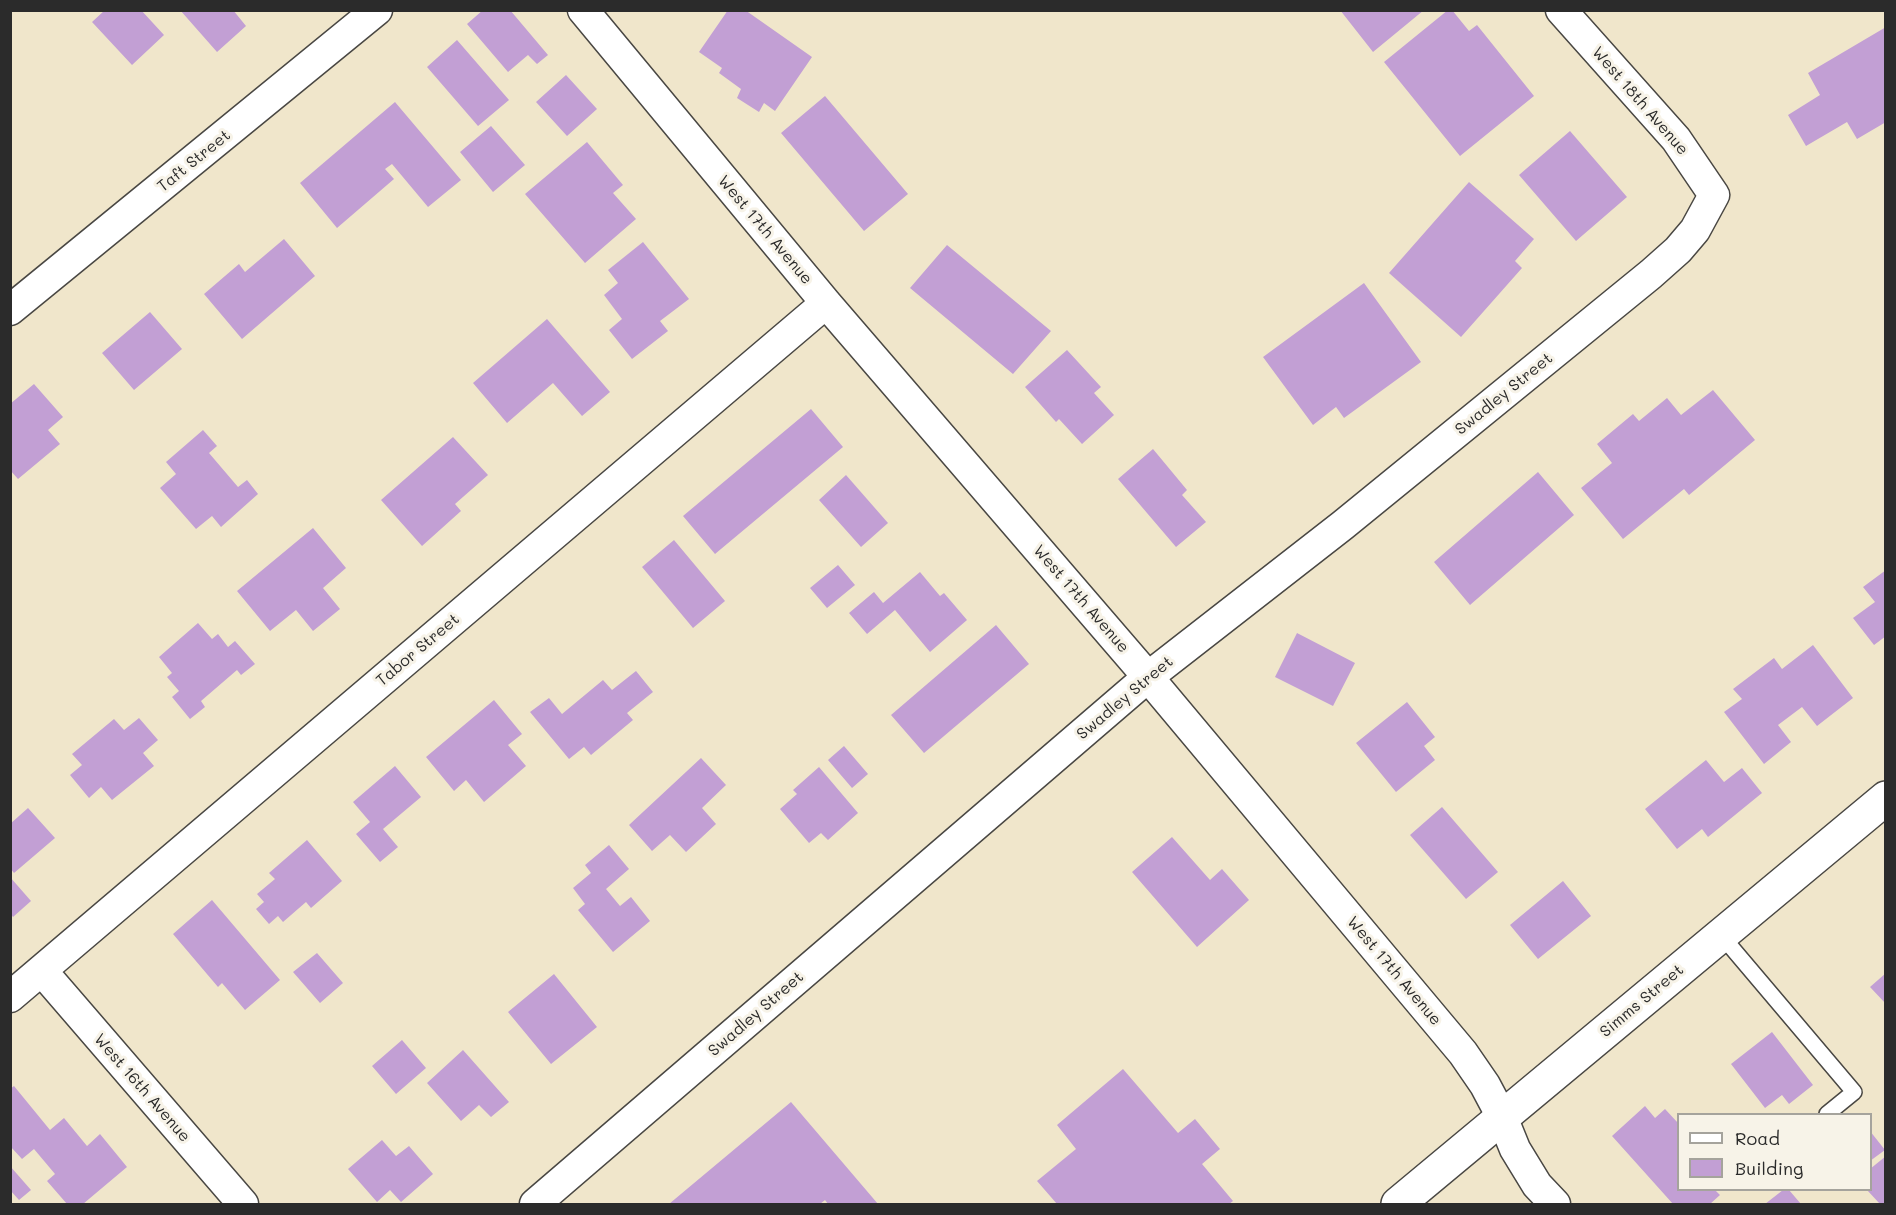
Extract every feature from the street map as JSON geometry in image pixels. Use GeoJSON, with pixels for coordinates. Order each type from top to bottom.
{"type":"FeatureCollection","features":[{"type":"Feature","properties":{"kind":"street","name":"Taft Street"},"geometry":{"type":"LineString","coordinates":[[10,310],[377,10]]}},
{"type":"Feature","properties":{"kind":"street","name":"West 17th Avenue"},"geometry":{"type":"LineString","coordinates":[[583,10],[826,303],[1148,677],[1463,1053],[1485,1085],[1502,1117],[1515,1149],[1537,1185],[1555,1204]]}},
{"type":"Feature","properties":{"kind":"street","name":"West 18th Avenue"},"geometry":{"type":"LineString","coordinates":[[1562,10],[1676,139],[1714,195]]}},
{"type":"Feature","properties":{"kind":"street","name":"Swadley Street"},"geometry":{"type":"LineString","coordinates":[[535,1204],[1148,677],[1333,532],[1651,274],[1678,250],[1695,230],[1714,195]]}},
{"type":"Feature","properties":{"kind":"street","name":"Tabor Street"},"geometry":{"type":"LineString","coordinates":[[10,997],[826,303]]}},
{"type":"Feature","properties":{"kind":"street","name":"Simms Street"},"geometry":{"type":"LineString","coordinates":[[1398,1204],[1886,798]]}},
{"type":"Feature","properties":{"kind":"street","name":"West 16th Avenue"},"geometry":{"type":"LineString","coordinates":[[42,971],[243,1204]]}},
{"type":"Feature","properties":{"kind":"lane"},"geometry":{"type":"LineString","coordinates":[[1721,935],[1854,1092],[1828,1113]]}},
{"type":"Feature","properties":{"kind":"building"},"geometry":{"type":"Polygon","coordinates":[[[105,10],[141,10],[164,35],[132,65],[92,22],[105,10]]]}},
{"type":"Feature","properties":{"kind":"building"},"geometry":{"type":"Polygon","coordinates":[[[180,10],[233,10],[246,26],[217,52],[180,10]]]}},
{"type":"Feature","properties":{"kind":"building"},"geometry":{"type":"Polygon","coordinates":[[[483,10],[510,10],[548,55],[537,64],[528,55],[508,72],[467,24],[483,10]]]}},
{"type":"Feature","properties":{"kind":"building"},"geometry":{"type":"Polygon","coordinates":[[[728,10],[745,10],[812,57],[775,111],[764,103],[759,112],[737,98],[741,89],[719,73],[722,68],[699,52],[728,10]]]}},
{"type":"Feature","properties":{"kind":"building"},"geometry":{"type":"Polygon","coordinates":[[[1340,10],[1424,10],[1373,52],[1340,10]]]}},
{"type":"Feature","properties":{"kind":"building"},"geometry":{"type":"Polygon","coordinates":[[[1448,10],[1452,10],[1469,31],[1477,25],[1534,96],[1460,156],[1384,62],[1448,10]]]}},
{"type":"Feature","properties":{"kind":"building"},"geometry":{"type":"Polygon","coordinates":[[[1886,27],[1886,122],[1857,139],[1847,122],[1806,146],[1788,115],[1820,95],[1808,73],[1886,27]]]}},
{"type":"Feature","properties":{"kind":"building"},"geometry":{"type":"Polygon","coordinates":[[[457,40],[509,100],[478,126],[427,67],[457,40]]]}},
{"type":"Feature","properties":{"kind":"building"},"geometry":{"type":"Polygon","coordinates":[[[566,75],[597,109],[567,136],[536,102],[566,75]]]}},
{"type":"Feature","properties":{"kind":"building"},"geometry":{"type":"Polygon","coordinates":[[[825,96],[908,194],[864,231],[781,133],[825,96]]]}},
{"type":"Feature","properties":{"kind":"building"},"geometry":{"type":"Polygon","coordinates":[[[395,102],[461,180],[428,207],[392,164],[385,169],[394,179],[337,228],[300,183],[395,102]]]}},
{"type":"Feature","properties":{"kind":"building"},"geometry":{"type":"Polygon","coordinates":[[[491,126],[525,165],[493,192],[460,152],[491,126]]]}},
{"type":"Feature","properties":{"kind":"building"},"geometry":{"type":"Polygon","coordinates":[[[1570,131],[1627,197],[1576,241],[1519,175],[1570,131]]]}},
{"type":"Feature","properties":{"kind":"building"},"geometry":{"type":"Polygon","coordinates":[[[587,142],[623,185],[613,193],[636,219],[585,263],[525,194],[587,142]]]}},
{"type":"Feature","properties":{"kind":"building"},"geometry":{"type":"Polygon","coordinates":[[[1469,182],[1534,239],[1515,261],[1522,268],[1461,337],[1389,273],[1469,182]]]}},
{"type":"Feature","properties":{"kind":"building"},"geometry":{"type":"Polygon","coordinates":[[[284,239],[315,276],[242,339],[204,294],[239,264],[245,272],[284,239]]]}},
{"type":"Feature","properties":{"kind":"building"},"geometry":{"type":"Polygon","coordinates":[[[643,242],[689,299],[660,321],[668,331],[632,359],[609,330],[622,319],[604,295],[618,283],[608,270],[643,242]]]}},
{"type":"Feature","properties":{"kind":"building"},"geometry":{"type":"Polygon","coordinates":[[[947,245],[1051,331],[1013,374],[910,288],[947,245]]]}},
{"type":"Feature","properties":{"kind":"building"},"geometry":{"type":"Polygon","coordinates":[[[1364,283],[1421,362],[1344,418],[1336,407],[1313,425],[1263,357],[1364,283]]]}},
{"type":"Feature","properties":{"kind":"building"},"geometry":{"type":"Polygon","coordinates":[[[150,312],[182,349],[134,390],[102,353],[150,312]]]}},
{"type":"Feature","properties":{"kind":"building"},"geometry":{"type":"Polygon","coordinates":[[[547,319],[610,392],[582,416],[553,383],[507,423],[473,383],[547,319]]]}},
{"type":"Feature","properties":{"kind":"building"},"geometry":{"type":"Polygon","coordinates":[[[1067,350],[1101,387],[1094,393],[1114,415],[1082,444],[1059,419],[1056,422],[1025,387],[1067,350]]]}},
{"type":"Feature","properties":{"kind":"building"},"geometry":{"type":"Polygon","coordinates":[[[34,384],[63,417],[48,430],[60,444],[18,479],[10,470],[10,404],[34,384]]]}},
{"type":"Feature","properties":{"kind":"building"},"geometry":{"type":"Polygon","coordinates":[[[1713,390],[1755,440],[1689,495],[1684,489],[1623,539],[1581,488],[1612,463],[1597,444],[1633,414],[1639,421],[1667,398],[1681,415],[1713,390]]]}},
{"type":"Feature","properties":{"kind":"building"},"geometry":{"type":"Polygon","coordinates":[[[811,409],[843,447],[715,554],[683,516],[811,409]]]}},
{"type":"Feature","properties":{"kind":"building"},"geometry":{"type":"Polygon","coordinates":[[[203,430],[217,446],[209,453],[238,487],[247,480],[258,494],[221,527],[212,516],[196,529],[160,488],[176,474],[166,462],[203,430]]]}},
{"type":"Feature","properties":{"kind":"building"},"geometry":{"type":"Polygon","coordinates":[[[453,437],[488,475],[455,504],[461,511],[422,546],[381,500],[453,437]]]}},
{"type":"Feature","properties":{"kind":"building"},"geometry":{"type":"Polygon","coordinates":[[[1153,449],[1187,490],[1182,495],[1206,522],[1176,547],[1118,479],[1153,449]]]}},
{"type":"Feature","properties":{"kind":"building"},"geometry":{"type":"Polygon","coordinates":[[[1538,472],[1574,515],[1470,605],[1434,562],[1538,472]]]}},
{"type":"Feature","properties":{"kind":"building"},"geometry":{"type":"Polygon","coordinates":[[[846,475],[888,523],[861,547],[819,500],[846,475]]]}},
{"type":"Feature","properties":{"kind":"building"},"geometry":{"type":"Polygon","coordinates":[[[313,528],[346,568],[323,588],[340,609],[313,631],[296,610],[270,631],[237,591],[313,528]]]}},
{"type":"Feature","properties":{"kind":"building"},"geometry":{"type":"Polygon","coordinates":[[[674,540],[725,601],[693,628],[642,567],[674,540]]]}},
{"type":"Feature","properties":{"kind":"building"},"geometry":{"type":"Polygon","coordinates":[[[838,565],[855,585],[827,608],[810,588],[838,565]]]}},
{"type":"Feature","properties":{"kind":"building"},"geometry":{"type":"Polygon","coordinates":[[[1886,570],[1886,636],[1874,645],[1853,618],[1875,602],[1863,587],[1886,570]]]}},
{"type":"Feature","properties":{"kind":"building"},"geometry":{"type":"Polygon","coordinates":[[[920,572],[940,596],[944,593],[967,620],[930,652],[895,610],[867,634],[849,613],[874,592],[883,603],[920,572]]]}},
{"type":"Feature","properties":{"kind":"building"},"geometry":{"type":"Polygon","coordinates":[[[198,623],[212,639],[218,634],[228,647],[235,641],[255,664],[241,675],[237,670],[201,701],[205,707],[190,719],[172,697],[179,691],[167,677],[172,673],[159,657],[198,623]]]}},
{"type":"Feature","properties":{"kind":"building"},"geometry":{"type":"Polygon","coordinates":[[[996,625],[1029,664],[924,753],[891,715],[996,625]]]}},
{"type":"Feature","properties":{"kind":"building"},"geometry":{"type":"Polygon","coordinates":[[[1297,633],[1355,663],[1333,706],[1275,677],[1297,633]]]}},
{"type":"Feature","properties":{"kind":"building"},"geometry":{"type":"Polygon","coordinates":[[[1813,645],[1853,698],[1817,726],[1802,707],[1778,725],[1791,742],[1764,764],[1724,712],[1742,699],[1733,689],[1774,658],[1782,669],[1813,645]]]}},
{"type":"Feature","properties":{"kind":"building"},"geometry":{"type":"Polygon","coordinates":[[[636,671],[653,692],[627,713],[633,720],[591,755],[584,747],[569,759],[530,712],[549,698],[562,714],[603,680],[612,690],[636,671]]]}},
{"type":"Feature","properties":{"kind":"building"},"geometry":{"type":"Polygon","coordinates":[[[494,700],[522,734],[508,745],[526,766],[484,802],[466,780],[454,791],[426,757],[494,700]]]}},
{"type":"Feature","properties":{"kind":"building"},"geometry":{"type":"Polygon","coordinates":[[[1407,702],[1435,737],[1424,746],[1435,760],[1396,792],[1356,743],[1407,702]]]}},
{"type":"Feature","properties":{"kind":"building"},"geometry":{"type":"Polygon","coordinates":[[[139,718],[158,740],[143,753],[154,766],[112,800],[101,787],[89,798],[70,775],[82,765],[72,754],[114,719],[124,730],[139,718]]]}},
{"type":"Feature","properties":{"kind":"building"},"geometry":{"type":"Polygon","coordinates":[[[844,746],[868,774],[852,788],[828,760],[844,746]]]}},
{"type":"Feature","properties":{"kind":"building"},"geometry":{"type":"Polygon","coordinates":[[[701,758],[726,785],[702,808],[716,824],[686,852],[670,835],[652,851],[629,825],[701,758]]]}},
{"type":"Feature","properties":{"kind":"building"},"geometry":{"type":"Polygon","coordinates":[[[1706,760],[1724,782],[1742,768],[1762,793],[1708,837],[1702,829],[1677,849],[1645,809],[1706,760]]]}},
{"type":"Feature","properties":{"kind":"building"},"geometry":{"type":"Polygon","coordinates":[[[395,766],[421,797],[383,829],[398,847],[380,862],[356,834],[370,822],[353,802],[395,766]]]}},
{"type":"Feature","properties":{"kind":"building"},"geometry":{"type":"Polygon","coordinates":[[[819,767],[858,813],[828,840],[821,833],[809,843],[780,809],[797,794],[793,790],[819,767]]]}},
{"type":"Feature","properties":{"kind":"building"},"geometry":{"type":"Polygon","coordinates":[[[1442,807],[1498,872],[1466,899],[1410,835],[1442,807]]]}},
{"type":"Feature","properties":{"kind":"building"},"geometry":{"type":"Polygon","coordinates":[[[28,808],[55,838],[14,873],[10,868],[10,824],[28,808]]]}},
{"type":"Feature","properties":{"kind":"building"},"geometry":{"type":"Polygon","coordinates":[[[1172,837],[1210,880],[1222,869],[1249,900],[1197,947],[1132,872],[1172,837]]]}},
{"type":"Feature","properties":{"kind":"building"},"geometry":{"type":"Polygon","coordinates":[[[307,840],[342,881],[311,908],[306,902],[283,922],[278,916],[269,924],[256,909],[264,902],[257,894],[275,879],[269,873],[307,840]]]}},
{"type":"Feature","properties":{"kind":"building"},"geometry":{"type":"Polygon","coordinates":[[[609,845],[629,869],[606,889],[620,906],[631,897],[650,921],[613,952],[578,910],[585,904],[573,888],[591,873],[585,865],[609,845]]]}},
{"type":"Feature","properties":{"kind":"building"},"geometry":{"type":"Polygon","coordinates":[[[10,877],[31,901],[13,917],[10,913],[10,877]]]}},
{"type":"Feature","properties":{"kind":"building"},"geometry":{"type":"Polygon","coordinates":[[[1563,881],[1591,916],[1538,959],[1510,925],[1563,881]]]}},
{"type":"Feature","properties":{"kind":"building"},"geometry":{"type":"Polygon","coordinates":[[[212,900],[280,980],[245,1010],[222,983],[218,987],[173,934],[212,900]]]}},
{"type":"Feature","properties":{"kind":"building"},"geometry":{"type":"Polygon","coordinates":[[[317,953],[343,983],[320,1003],[293,972],[317,953]]]}},
{"type":"Feature","properties":{"kind":"building"},"geometry":{"type":"Polygon","coordinates":[[[1886,973],[1886,1004],[1870,987],[1886,973]]]}},
{"type":"Feature","properties":{"kind":"building"},"geometry":{"type":"Polygon","coordinates":[[[554,974],[597,1027],[551,1064],[508,1012],[554,974]]]}},
{"type":"Feature","properties":{"kind":"building"},"geometry":{"type":"Polygon","coordinates":[[[1772,1032],[1813,1085],[1789,1104],[1782,1095],[1765,1108],[1731,1064],[1772,1032]]]}},
{"type":"Feature","properties":{"kind":"building"},"geometry":{"type":"Polygon","coordinates":[[[402,1040],[426,1068],[396,1094],[372,1066],[402,1040]]]}},
{"type":"Feature","properties":{"kind":"building"},"geometry":{"type":"Polygon","coordinates":[[[463,1050],[509,1102],[491,1117],[479,1105],[461,1121],[427,1083],[463,1050]]]}},
{"type":"Feature","properties":{"kind":"building"},"geometry":{"type":"Polygon","coordinates":[[[1123,1069],[1178,1133],[1195,1119],[1220,1149],[1202,1164],[1233,1201],[1229,1204],[1057,1204],[1037,1181],[1076,1149],[1057,1125],[1123,1069]]]}},
{"type":"Feature","properties":{"kind":"building"},"geometry":{"type":"Polygon","coordinates":[[[14,1086],[50,1130],[64,1118],[87,1146],[100,1134],[127,1167],[83,1204],[67,1204],[47,1181],[55,1174],[34,1149],[22,1159],[10,1146],[10,1089],[14,1086]]]}},
{"type":"Feature","properties":{"kind":"building"},"geometry":{"type":"Polygon","coordinates":[[[791,1102],[878,1204],[828,1204],[825,1200],[820,1204],[669,1204],[791,1102]]]}},
{"type":"Feature","properties":{"kind":"building"},"geometry":{"type":"Polygon","coordinates":[[[1645,1106],[1655,1118],[1665,1109],[1677,1122],[1677,1191],[1716,1191],[1720,1195],[1710,1204],[1673,1204],[1612,1136],[1645,1106]]]}},
{"type":"Feature","properties":{"kind":"building"},"geometry":{"type":"Polygon","coordinates":[[[1872,1134],[1885,1150],[1872,1160],[1872,1134]]]}},
{"type":"Feature","properties":{"kind":"building"},"geometry":{"type":"Polygon","coordinates":[[[382,1140],[396,1156],[409,1146],[433,1174],[401,1202],[390,1190],[377,1202],[348,1169],[382,1140]]]}},
{"type":"Feature","properties":{"kind":"building"},"geometry":{"type":"Polygon","coordinates":[[[1886,1156],[1886,1204],[1880,1204],[1868,1191],[1872,1191],[1872,1167],[1886,1156]]]}},
{"type":"Feature","properties":{"kind":"building"},"geometry":{"type":"Polygon","coordinates":[[[10,1166],[31,1190],[19,1200],[10,1190],[10,1166]]]}},
{"type":"Feature","properties":{"kind":"building"},"geometry":{"type":"Polygon","coordinates":[[[1782,1191],[1790,1191],[1801,1204],[1765,1204],[1782,1191]]]}}]}
